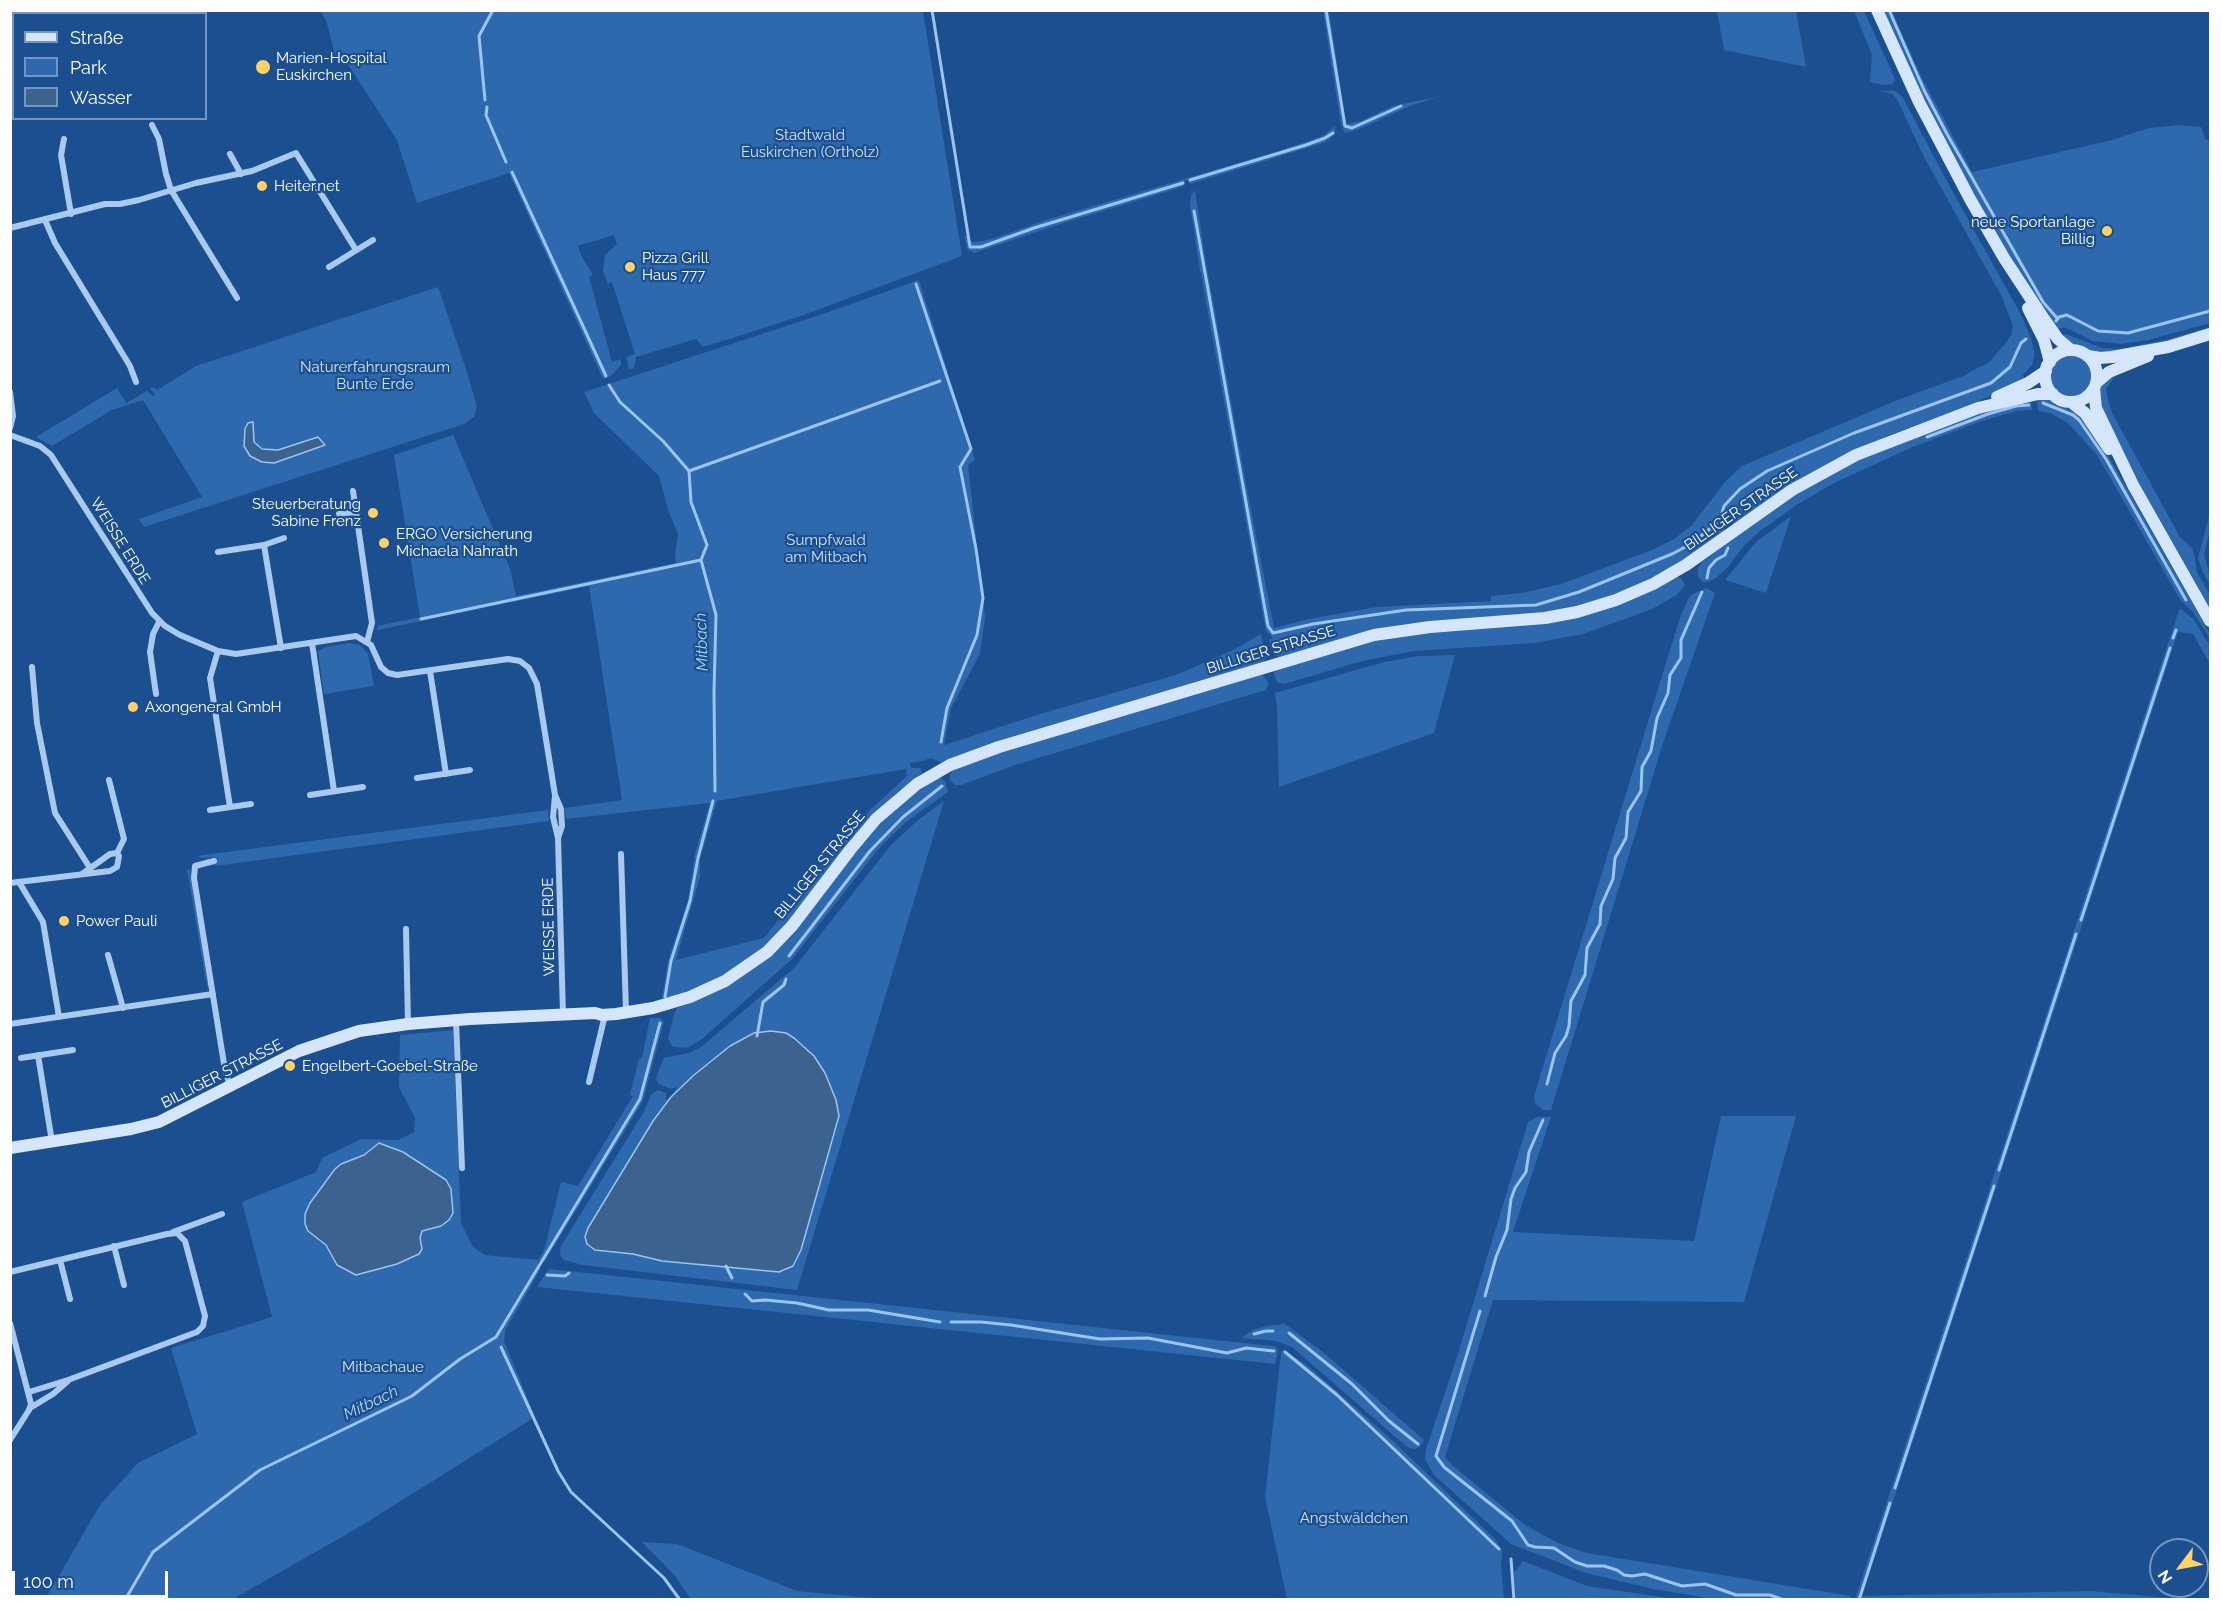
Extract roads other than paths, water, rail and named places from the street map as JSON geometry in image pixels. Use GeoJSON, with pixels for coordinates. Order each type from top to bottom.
{"type":"FeatureCollection","features":[{"type":"Feature","properties":{"kind":"street"},"geometry":{"type":"LineString","coordinates":[[1877,10],[1928,119],[2004,258],[2043,336],[2048,352],[2046,382],[2053,394],[2071,402],[2085,413],[2133,485],[2211,621]]}},
{"type":"Feature","properties":{"kind":"street"},"geometry":{"type":"LineString","coordinates":[[152,125],[159,139],[171,190],[237,298]]}},
{"type":"Feature","properties":{"kind":"street"},"geometry":{"type":"LineString","coordinates":[[64,139],[62,155],[71,214]]}},
{"type":"Feature","properties":{"kind":"street"},"geometry":{"type":"LineString","coordinates":[[10,228],[105,204],[139,200],[220,177],[242,174],[296,153],[356,250]]}},
{"type":"Feature","properties":{"kind":"street"},"geometry":{"type":"LineString","coordinates":[[230,154],[242,174]]}},
{"type":"Feature","properties":{"kind":"street"},"geometry":{"type":"LineString","coordinates":[[45,220],[55,243],[130,366],[136,382]]}},
{"type":"Feature","properties":{"kind":"street"},"geometry":{"type":"LineString","coordinates":[[329,267],[373,240]]}},
{"type":"Feature","properties":{"kind":"street"},"geometry":{"type":"LineString","coordinates":[[2004,258],[2055,335],[2071,350]]}},
{"type":"Feature","properties":{"kind":"street"},"geometry":{"type":"LineString","coordinates":[[2071,402],[2085,399],[2109,372],[2168,347],[2211,334]]}},
{"type":"Feature","properties":{"kind":"street"},"geometry":{"type":"LineString","coordinates":[[2048,366],[2059,353],[2071,350],[2088,356],[2106,358],[2168,347]]}},
{"type":"Feature","properties":{"kind":"street"},"geometry":{"type":"LineString","coordinates":[[2088,356],[2096,367],[2096,408],[2133,485]]}},
{"type":"Feature","properties":{"kind":"street","name":"BILLIGER STRASSE"},"geometry":{"type":"LineString","coordinates":[[10,1148],[131,1129],[159,1122],[285,1058],[325,1041],[359,1031],[456,1020],[595,1012],[605,1015],[653,1008],[690,997],[725,981],[752,964],[792,926],[876,819],[918,784],[950,765],[999,747],[1374,635],[1430,627],[1545,618],[1577,612],[1616,600],[1653,584],[1686,565],[1768,506],[1819,474],[1880,444],[1978,408],[2028,383],[2048,366]]}},
{"type":"Feature","properties":{"kind":"street"},"geometry":{"type":"LineString","coordinates":[[10,392],[13,411],[10,428]]}},
{"type":"Feature","properties":{"kind":"street","name":"BILLIGER STRASSE"},"geometry":{"type":"LineString","coordinates":[[1978,408],[2033,395],[2053,394]]}},
{"type":"Feature","properties":{"kind":"street","name":"WEISSE ERDE"},"geometry":{"type":"LineString","coordinates":[[10,435],[40,446],[51,455],[143,600],[159,622],[180,635],[218,651],[236,654],[351,636],[360,637],[367,642],[381,667],[393,675],[508,659],[520,661],[529,668],[537,684],[555,795],[561,809],[562,826],[558,838],[563,1014]]}},
{"type":"Feature","properties":{"kind":"street"},"geometry":{"type":"LineString","coordinates":[[353,492],[372,623],[367,642]]}},
{"type":"Feature","properties":{"kind":"street"},"geometry":{"type":"LineString","coordinates":[[339,514],[355,512]]}},
{"type":"Feature","properties":{"kind":"street"},"geometry":{"type":"LineString","coordinates":[[218,552],[264,545],[284,538]]}},
{"type":"Feature","properties":{"kind":"street"},"geometry":{"type":"LineString","coordinates":[[264,545],[281,648]]}},
{"type":"Feature","properties":{"kind":"street"},"geometry":{"type":"LineString","coordinates":[[156,694],[150,652],[153,634],[159,622]]}},
{"type":"Feature","properties":{"kind":"street"},"geometry":{"type":"LineString","coordinates":[[312,643],[334,791]]}},
{"type":"Feature","properties":{"kind":"street"},"geometry":{"type":"LineString","coordinates":[[218,651],[210,678],[230,807]]}},
{"type":"Feature","properties":{"kind":"street"},"geometry":{"type":"LineString","coordinates":[[32,667],[37,723],[55,813],[90,868]]}},
{"type":"Feature","properties":{"kind":"street"},"geometry":{"type":"LineString","coordinates":[[430,671],[446,774]]}},
{"type":"Feature","properties":{"kind":"street"},"geometry":{"type":"LineString","coordinates":[[417,778],[470,770]]}},
{"type":"Feature","properties":{"kind":"street"},"geometry":{"type":"LineString","coordinates":[[10,883],[115,869],[119,862],[117,853],[124,839],[109,780]]}},
{"type":"Feature","properties":{"kind":"street"},"geometry":{"type":"LineString","coordinates":[[310,795],[363,787]]}},
{"type":"Feature","properties":{"kind":"street"},"geometry":{"type":"LineString","coordinates":[[210,810],[250,804]]}},
{"type":"Feature","properties":{"kind":"street"},"geometry":{"type":"LineString","coordinates":[[82,874],[110,854],[117,853]]}},
{"type":"Feature","properties":{"kind":"street"},"geometry":{"type":"LineString","coordinates":[[621,854],[626,1011]]}},
{"type":"Feature","properties":{"kind":"street"},"geometry":{"type":"LineString","coordinates":[[214,861],[195,866],[194,879],[225,1070],[230,1087]]}},
{"type":"Feature","properties":{"kind":"street"},"geometry":{"type":"LineString","coordinates":[[19,882],[44,922],[59,1017]]}},
{"type":"Feature","properties":{"kind":"street"},"geometry":{"type":"LineString","coordinates":[[406,929],[408,1024]]}},
{"type":"Feature","properties":{"kind":"street"},"geometry":{"type":"LineString","coordinates":[[108,955],[123,1008]]}},
{"type":"Feature","properties":{"kind":"street"},"geometry":{"type":"LineString","coordinates":[[10,1024],[213,994]]}},
{"type":"Feature","properties":{"kind":"street"},"geometry":{"type":"LineString","coordinates":[[589,1082],[605,1015]]}},
{"type":"Feature","properties":{"kind":"street"},"geometry":{"type":"LineString","coordinates":[[456,1020],[462,1167]]}},
{"type":"Feature","properties":{"kind":"street"},"geometry":{"type":"LineString","coordinates":[[21,1058],[73,1050]]}},
{"type":"Feature","properties":{"kind":"street"},"geometry":{"type":"LineString","coordinates":[[38,1055],[52,1142]]}},
{"type":"Feature","properties":{"kind":"street"},"geometry":{"type":"LineString","coordinates":[[10,1272],[173,1233],[222,1214]]}},
{"type":"Feature","properties":{"kind":"street"},"geometry":{"type":"LineString","coordinates":[[28,1392],[68,1380],[202,1329],[205,1316],[185,1241],[179,1234],[173,1233]]}},
{"type":"Feature","properties":{"kind":"street"},"geometry":{"type":"LineString","coordinates":[[114,1246],[124,1285]]}},
{"type":"Feature","properties":{"kind":"street"},"geometry":{"type":"LineString","coordinates":[[60,1260],[70,1299]]}},
{"type":"Feature","properties":{"kind":"street"},"geometry":{"type":"LineString","coordinates":[[10,1323],[30,1408]]}},
{"type":"Feature","properties":{"kind":"street"},"geometry":{"type":"LineString","coordinates":[[10,1440],[30,1408],[53,1394],[68,1380]]}},
{"type":"Feature","properties":{"kind":"water"},"geometry":{"type":"Polygon","coordinates":[[[253,422],[254,442],[262,449],[278,450],[318,437],[325,445],[274,463],[262,462],[250,456],[244,446],[245,429],[248,423],[253,422]]]}},
{"type":"Feature","properties":{"kind":"water"},"geometry":{"type":"Polygon","coordinates":[[[771,1031],[786,1033],[814,1056],[825,1073],[836,1100],[839,1116],[801,1250],[793,1266],[779,1272],[662,1261],[633,1254],[595,1250],[587,1244],[585,1237],[588,1228],[653,1121],[671,1097],[730,1046],[754,1033],[771,1031]]]}},
{"type":"Feature","properties":{"kind":"water"},"geometry":{"type":"Polygon","coordinates":[[[379,1143],[403,1152],[446,1180],[451,1189],[453,1213],[449,1220],[441,1226],[422,1231],[420,1238],[422,1249],[419,1254],[397,1264],[356,1275],[337,1265],[326,1245],[308,1231],[305,1214],[310,1203],[335,1169],[341,1164],[364,1155],[379,1143]]]}},
{"type":"Feature","properties":{"kind":"waterway","name":"Mitbach"},"geometry":{"type":"LineString","coordinates":[[485,100],[479,36],[493,10]]}},
{"type":"Feature","properties":{"kind":"waterway"},"geometry":{"type":"LineString","coordinates":[[932,10],[970,247],[981,247],[1034,228],[1183,183]]}},
{"type":"Feature","properties":{"kind":"waterway"},"geometry":{"type":"LineString","coordinates":[[1326,10],[1345,126],[1352,128],[1401,106]]}},
{"type":"Feature","properties":{"kind":"waterway"},"geometry":{"type":"LineString","coordinates":[[1889,10],[1924,90],[1947,134],[2043,302],[2057,318]]}},
{"type":"Feature","properties":{"kind":"waterway","name":"Mitbach"},"geometry":{"type":"LineString","coordinates":[[487,107],[486,115],[506,162]]}},
{"type":"Feature","properties":{"kind":"waterway"},"geometry":{"type":"LineString","coordinates":[[1190,180],[1306,145],[1333,133]]}},
{"type":"Feature","properties":{"kind":"waterway","name":"Mitbach"},"geometry":{"type":"LineString","coordinates":[[512,172],[606,376]]}},
{"type":"Feature","properties":{"kind":"waterway"},"geometry":{"type":"LineString","coordinates":[[1194,211],[1268,626],[1273,633],[1313,624],[1406,610],[1536,605],[1579,592],[1672,554],[1691,544],[1717,523]]}},
{"type":"Feature","properties":{"kind":"waterway"},"geometry":{"type":"LineString","coordinates":[[916,284],[971,449],[960,467],[983,598],[977,635],[947,708],[941,742]]}},
{"type":"Feature","properties":{"kind":"waterway"},"geometry":{"type":"LineString","coordinates":[[2056,321],[2059,317],[2067,315],[2098,331],[2128,333],[2210,311]]}},
{"type":"Feature","properties":{"kind":"waterway"},"geometry":{"type":"LineString","coordinates":[[1722,513],[1724,506],[1740,489],[1767,471],[1854,433],[1991,383],[2010,367],[2021,343],[2026,339]]}},
{"type":"Feature","properties":{"kind":"waterway"},"geometry":{"type":"LineString","coordinates":[[689,471],[940,381]]}},
{"type":"Feature","properties":{"kind":"waterway","name":"Mitbach"},"geometry":{"type":"LineString","coordinates":[[609,385],[620,402],[663,441],[689,471],[691,502],[707,545],[701,560],[716,615],[715,791]]}},
{"type":"Feature","properties":{"kind":"waterway"},"geometry":{"type":"LineString","coordinates":[[2043,403],[2073,415],[2079,420],[2106,459],[2186,600]]}},
{"type":"Feature","properties":{"kind":"waterway"},"geometry":{"type":"LineString","coordinates":[[1927,437],[1988,414],[2016,406],[2029,405]]}},
{"type":"Feature","properties":{"kind":"waterway"},"geometry":{"type":"LineString","coordinates":[[1707,578],[1709,568],[1725,555],[1728,548]]}},
{"type":"Feature","properties":{"kind":"waterway"},"geometry":{"type":"LineString","coordinates":[[421,619],[701,560]]}},
{"type":"Feature","properties":{"kind":"waterway"},"geometry":{"type":"LineString","coordinates":[[1547,1084],[1555,1053],[1566,1036],[1569,1026],[1571,1001],[1585,975],[1587,948],[1600,924],[1601,906],[1613,879],[1615,858],[1626,838],[1628,812],[1641,791],[1642,767],[1651,751],[1657,718],[1668,693],[1670,675],[1681,658],[1681,640],[1702,592]]}},
{"type":"Feature","properties":{"kind":"waterway"},"geometry":{"type":"LineString","coordinates":[[2173,638],[2176,630]]}},
{"type":"Feature","properties":{"kind":"waterway"},"geometry":{"type":"LineString","coordinates":[[2081,920],[2170,648]]}},
{"type":"Feature","properties":{"kind":"waterway"},"geometry":{"type":"LineString","coordinates":[[789,956],[870,851],[903,817],[942,786]]}},
{"type":"Feature","properties":{"kind":"waterway","name":"Mitbach"},"geometry":{"type":"LineString","coordinates":[[665,997],[671,961],[690,901],[698,858],[713,801]]}},
{"type":"Feature","properties":{"kind":"waterway"},"geometry":{"type":"LineString","coordinates":[[1999,1170],[2076,934]]}},
{"type":"Feature","properties":{"kind":"waterway"},"geometry":{"type":"LineString","coordinates":[[757,1036],[763,1002],[784,985],[786,979]]}},
{"type":"Feature","properties":{"kind":"waterway","name":"Mitbach"},"geometry":{"type":"LineString","coordinates":[[125,1600],[153,1552],[260,1470],[412,1396],[460,1359],[496,1337],[640,1099],[660,1023]]}},
{"type":"Feature","properties":{"kind":"waterway"},"geometry":{"type":"LineString","coordinates":[[1485,1296],[1496,1257],[1507,1230],[1511,1199],[1515,1188],[1526,1172],[1529,1152],[1543,1120]]}},
{"type":"Feature","properties":{"kind":"waterway"},"geometry":{"type":"LineString","coordinates":[[1895,1488],[1994,1186]]}},
{"type":"Feature","properties":{"kind":"waterway"},"geometry":{"type":"LineString","coordinates":[[726,1266],[732,1278]]}},
{"type":"Feature","properties":{"kind":"waterway"},"geometry":{"type":"LineString","coordinates":[[547,1275],[565,1276],[569,1273]]}},
{"type":"Feature","properties":{"kind":"waterway"},"geometry":{"type":"LineString","coordinates":[[745,1294],[752,1301],[797,1303],[829,1310],[868,1310],[940,1322]]}},
{"type":"Feature","properties":{"kind":"waterway"},"geometry":{"type":"LineString","coordinates":[[1480,1311],[1436,1456],[1444,1467],[1512,1521],[1528,1545],[1554,1548],[1575,1562],[1587,1566],[1604,1566],[1624,1575],[1645,1574],[1682,1586],[1705,1584],[1736,1595],[1770,1595],[1784,1600]]}},
{"type":"Feature","properties":{"kind":"waterway"},"geometry":{"type":"LineString","coordinates":[[951,1322],[1011,1325],[1100,1339],[1148,1338],[1227,1353],[1246,1348],[1274,1351]]}},
{"type":"Feature","properties":{"kind":"waterway"},"geometry":{"type":"LineString","coordinates":[[1254,1334],[1273,1331]]}},
{"type":"Feature","properties":{"kind":"waterway"},"geometry":{"type":"LineString","coordinates":[[1289,1333],[1352,1384],[1389,1421],[1418,1444]]}},
{"type":"Feature","properties":{"kind":"waterway"},"geometry":{"type":"LineString","coordinates":[[501,1347],[558,1471],[571,1492],[664,1578],[680,1600]]}},
{"type":"Feature","properties":{"kind":"waterway"},"geometry":{"type":"LineString","coordinates":[[1285,1352],[1337,1395],[1499,1549]]}},
{"type":"Feature","properties":{"kind":"waterway"},"geometry":{"type":"LineString","coordinates":[[1859,1600],[1890,1503]]}},
{"type":"Feature","properties":{"kind":"waterway"},"geometry":{"type":"LineString","coordinates":[[1511,1559],[1514,1600]]}},
{"type":"Feature","properties":{"kind":"place","name":"Marien-Hospital Euskirchen"},"geometry":{"type":"Point","coordinates":[263,67]}},
{"type":"Feature","properties":{"kind":"place","name":"Heiter.net"},"geometry":{"type":"Point","coordinates":[262,186]}},
{"type":"Feature","properties":{"kind":"place","name":"neue Sportanlage Billig"},"geometry":{"type":"Point","coordinates":[2107,231]}},
{"type":"Feature","properties":{"kind":"place","name":"Pizza Grill Haus 777"},"geometry":{"type":"Point","coordinates":[630,267]}},
{"type":"Feature","properties":{"kind":"place","name":"Steuerberatung Sabine Frenz"},"geometry":{"type":"Point","coordinates":[373,513]}},
{"type":"Feature","properties":{"kind":"place","name":"ERGO Versicherung Michaela Nahrath"},"geometry":{"type":"Point","coordinates":[384,543]}},
{"type":"Feature","properties":{"kind":"place","name":"Axongeneral GmbH"},"geometry":{"type":"Point","coordinates":[133,707]}},
{"type":"Feature","properties":{"kind":"place","name":"Power Pauli"},"geometry":{"type":"Point","coordinates":[64,921]}},
{"type":"Feature","properties":{"kind":"place","name":"Engelbert-Goebel-Straße"},"geometry":{"type":"Point","coordinates":[290,1066]}},
{"type":"Feature","properties":{"kind":"park label","name":"Stadtwald Euskirchen (Ortholz)"},"geometry":{"type":"Point","coordinates":[810,144]}},
{"type":"Feature","properties":{"kind":"park label","name":"Naturerfahrungsraum Bunte Erde"},"geometry":{"type":"Point","coordinates":[375,376]}},
{"type":"Feature","properties":{"kind":"park label","name":"Sumpfwald am Mitbach"},"geometry":{"type":"Point","coordinates":[826,548]}},
{"type":"Feature","properties":{"kind":"park label","name":"Mitbachaue"},"geometry":{"type":"Point","coordinates":[383,1367]}},
{"type":"Feature","properties":{"kind":"park label","name":"Angstwäldchen"},"geometry":{"type":"Point","coordinates":[1354,1518]}}]}
